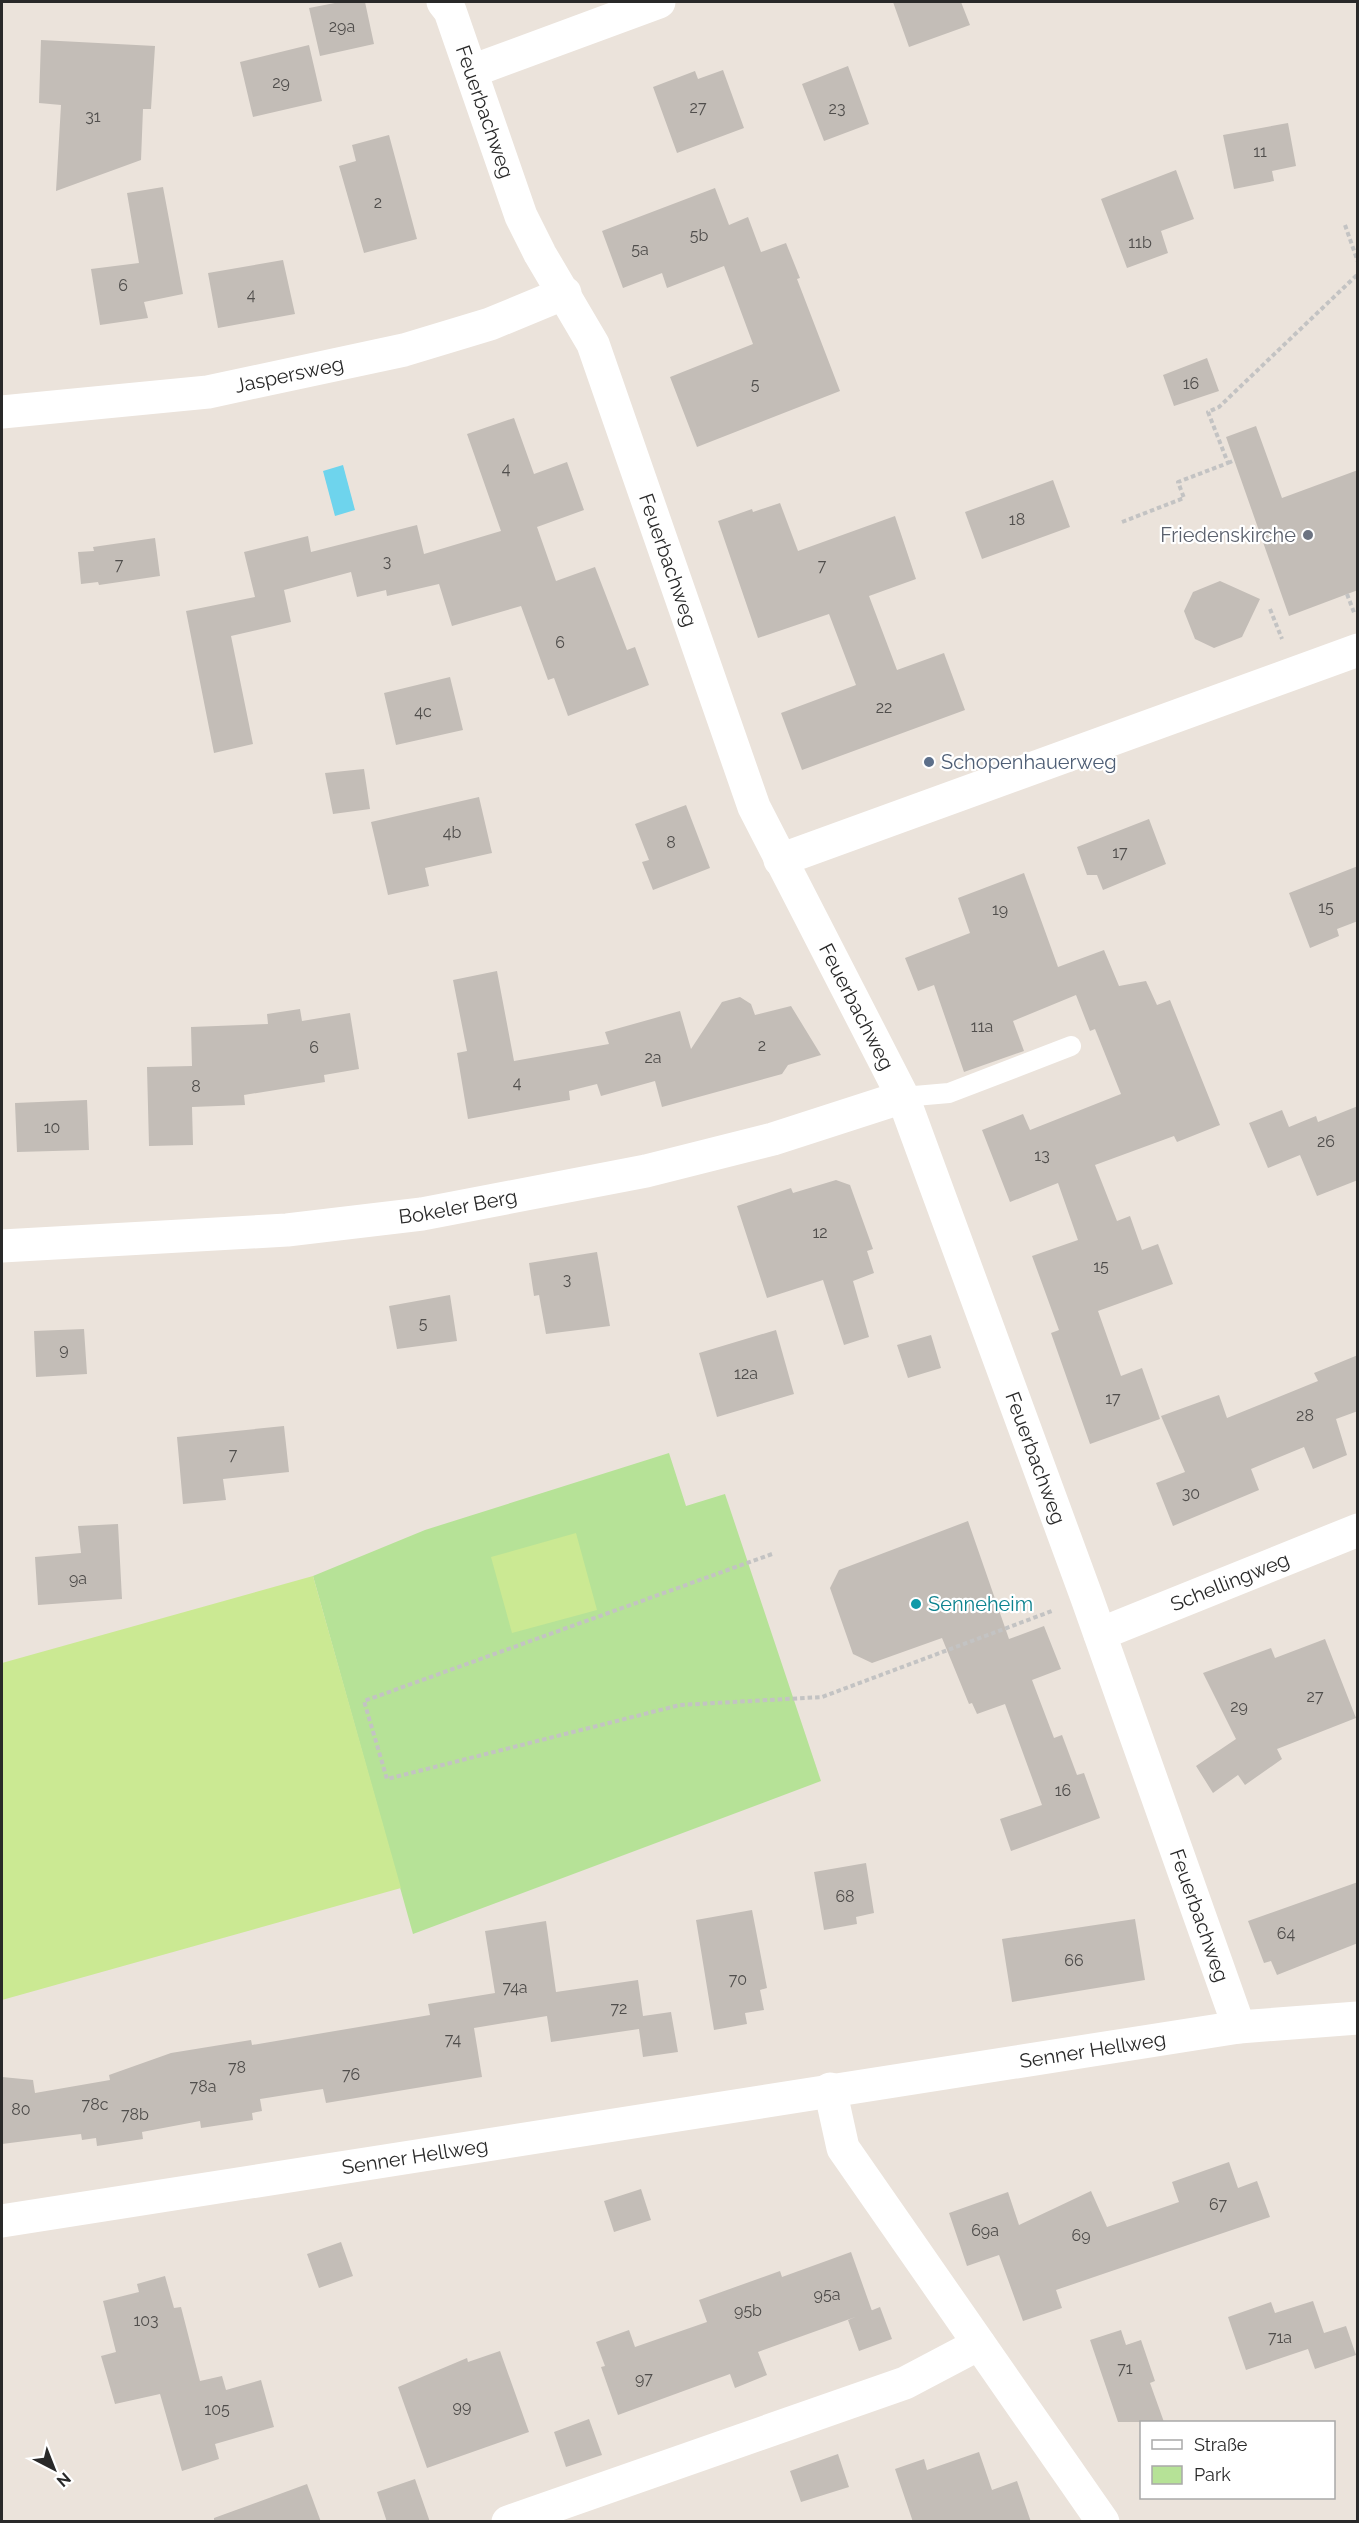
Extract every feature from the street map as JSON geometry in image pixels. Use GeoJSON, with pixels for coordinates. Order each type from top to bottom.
{"type":"FeatureCollection","features":[{"type":"Feature","properties":{"kind":"street","name":"Feuerbachweg"},"geometry":{"type":"LineString","coordinates":[[443,2],[450,11],[472,71],[521,216],[540,254],[593,344],[730,744],[754,807],[903,1096],[1100,1634],[1239,2027]]}},
{"type":"Feature","properties":{"kind":"street"},"geometry":{"type":"LineString","coordinates":[[472,71],[659,2]]}},
{"type":"Feature","properties":{"kind":"street","name":"Jaspersweg"},"geometry":{"type":"LineString","coordinates":[[2,412],[219,390],[404,350],[490,324],[565,293]]}},
{"type":"Feature","properties":{"kind":"street"},"geometry":{"type":"LineString","coordinates":[[780,860],[1358,650]]}},
{"type":"Feature","properties":{"kind":"street","name":"Bokeler Berg"},"geometry":{"type":"LineString","coordinates":[[2,1246],[276,1230],[422,1214],[646,1171],[773,1139],[903,1096]]}},
{"type":"Feature","properties":{"kind":"street","name":"Schellingweg"},"geometry":{"type":"LineString","coordinates":[[1100,1634],[1358,1530]]}},
{"type":"Feature","properties":{"kind":"street","name":"Senner Hellweg"},"geometry":{"type":"LineString","coordinates":[[2,2221],[830,2089],[1239,2027],[1358,2018]]}},
{"type":"Feature","properties":{"kind":"street"},"geometry":{"type":"LineString","coordinates":[[830,2089],[843,2148],[1103,2522]]}},
{"type":"Feature","properties":{"kind":"street"},"geometry":{"type":"LineString","coordinates":[[508,2522],[905,2383],[979,2344]]}},
{"type":"Feature","properties":{"kind":"lane"},"geometry":{"type":"LineString","coordinates":[[903,1096],[949,1093],[1071,1046]]}},
{"type":"Feature","properties":{"kind":"path"},"geometry":{"type":"LineString","coordinates":[[1345,225],[1358,262]]}},
{"type":"Feature","properties":{"kind":"path"},"geometry":{"type":"LineString","coordinates":[[1228,463],[1209,412],[1219,407],[1358,274]]}},
{"type":"Feature","properties":{"kind":"path"},"geometry":{"type":"LineString","coordinates":[[1122,522],[1184,498],[1178,482],[1235,460]]}},
{"type":"Feature","properties":{"kind":"path"},"geometry":{"type":"LineString","coordinates":[[1347,594],[1358,621]]}},
{"type":"Feature","properties":{"kind":"path"},"geometry":{"type":"LineString","coordinates":[[772,1554],[364,1701],[387,1779],[680,1705],[822,1697],[1087,1598]]}},
{"type":"Feature","properties":{"kind":"green space"},"geometry":{"type":"Polygon","coordinates":[[[669,1453],[686,1506],[725,1494],[821,1781],[413,1934],[313,1576],[425,1530],[669,1453]]]}},
{"type":"Feature","properties":{"kind":"green space"},"geometry":{"type":"Polygon","coordinates":[[[576,1533],[597,1610],[512,1633],[491,1557],[576,1533]]]}},
{"type":"Feature","properties":{"kind":"green space"},"geometry":{"type":"Polygon","coordinates":[[[313,1576],[401,1888],[2,2000],[2,1663],[313,1576]]]}},
{"type":"Feature","properties":{"kind":"water"},"geometry":{"type":"Polygon","coordinates":[[[343,465],[355,510],[335,516],[323,471],[343,465]]]}},
{"type":"Feature","properties":{"kind":"building"},"geometry":{"type":"Polygon","coordinates":[[[340,2],[365,2],[374,44],[320,56],[309,8],[340,2]]]}},
{"type":"Feature","properties":{"kind":"building"},"geometry":{"type":"Polygon","coordinates":[[[893,2],[961,2],[970,25],[909,47],[893,2]]]}},
{"type":"Feature","properties":{"kind":"building"},"geometry":{"type":"Polygon","coordinates":[[[41,40],[155,46],[151,109],[143,109],[141,160],[56,191],[61,105],[39,103],[41,40]]]}},
{"type":"Feature","properties":{"kind":"building"},"geometry":{"type":"Polygon","coordinates":[[[309,45],[322,101],[253,117],[240,62],[309,45]]]}},
{"type":"Feature","properties":{"kind":"building"},"geometry":{"type":"Polygon","coordinates":[[[848,66],[869,124],[824,141],[802,84],[848,66]]]}},
{"type":"Feature","properties":{"kind":"building"},"geometry":{"type":"Polygon","coordinates":[[[723,70],[744,128],[677,153],[653,87],[695,71],[698,79],[723,70]]]}},
{"type":"Feature","properties":{"kind":"building"},"geometry":{"type":"Polygon","coordinates":[[[1288,123],[1296,166],[1272,171],[1274,181],[1234,189],[1223,135],[1288,123]]]}},
{"type":"Feature","properties":{"kind":"building"},"geometry":{"type":"Polygon","coordinates":[[[389,135],[417,239],[364,253],[339,166],[356,161],[352,145],[389,135]]]}},
{"type":"Feature","properties":{"kind":"building"},"geometry":{"type":"Polygon","coordinates":[[[1176,170],[1194,219],[1161,231],[1168,253],[1127,268],[1101,199],[1176,170]]]}},
{"type":"Feature","properties":{"kind":"building"},"geometry":{"type":"Polygon","coordinates":[[[163,187],[183,294],[144,302],[148,318],[100,325],[91,269],[139,263],[127,193],[163,187]]]}},
{"type":"Feature","properties":{"kind":"building"},"geometry":{"type":"Polygon","coordinates":[[[715,188],[729,225],[748,217],[761,252],[786,243],[800,278],[797,279],[840,391],[697,447],[670,377],[753,344],[724,266],[667,288],[662,273],[623,288],[602,231],[715,188]]]}},
{"type":"Feature","properties":{"kind":"building"},"geometry":{"type":"Polygon","coordinates":[[[283,260],[295,314],[218,328],[208,273],[283,260]]]}},
{"type":"Feature","properties":{"kind":"building"},"geometry":{"type":"Polygon","coordinates":[[[1207,358],[1219,391],[1174,406],[1163,375],[1207,358]]]}},
{"type":"Feature","properties":{"kind":"building"},"geometry":{"type":"Polygon","coordinates":[[[514,418],[534,474],[567,462],[584,510],[537,527],[556,581],[595,567],[627,650],[635,647],[649,685],[568,716],[554,678],[548,680],[521,606],[452,626],[439,584],[387,596],[386,590],[357,597],[351,572],[284,590],[291,622],[231,636],[253,744],[214,753],[186,611],[255,597],[244,552],[308,536],[311,552],[417,525],[424,554],[501,531],[467,434],[514,418]]]}},
{"type":"Feature","properties":{"kind":"building","name":"Friedenskirche"},"geometry":{"type":"Polygon","coordinates":[[[1256,426],[1282,498],[1358,470],[1358,590],[1289,616],[1226,437],[1256,426]]]}},
{"type":"Feature","properties":{"kind":"building"},"geometry":{"type":"Polygon","coordinates":[[[1053,480],[1070,527],[982,559],[965,512],[1053,480]]]}},
{"type":"Feature","properties":{"kind":"building"},"geometry":{"type":"Polygon","coordinates":[[[780,503],[798,551],[895,516],[916,579],[869,596],[897,670],[944,653],[965,710],[802,770],[781,713],[856,685],[829,614],[758,638],[718,521],[752,509],[753,512],[780,503]]]}},
{"type":"Feature","properties":{"kind":"building"},"geometry":{"type":"Polygon","coordinates":[[[155,538],[160,576],[99,585],[98,582],[81,584],[78,552],[94,551],[93,547],[155,538]]]}},
{"type":"Feature","properties":{"kind":"building"},"geometry":{"type":"Polygon","coordinates":[[[1220,581],[1260,599],[1242,637],[1214,648],[1195,639],[1184,611],[1193,592],[1220,581]]]}},
{"type":"Feature","properties":{"kind":"building"},"geometry":{"type":"Polygon","coordinates":[[[450,677],[463,730],[396,745],[384,693],[450,677]]]}},
{"type":"Feature","properties":{"kind":"building"},"geometry":{"type":"Polygon","coordinates":[[[364,769],[370,809],[333,814],[325,773],[364,769]]]}},
{"type":"Feature","properties":{"kind":"building"},"geometry":{"type":"Polygon","coordinates":[[[479,797],[492,853],[425,868],[429,886],[388,895],[371,822],[479,797]]]}},
{"type":"Feature","properties":{"kind":"building"},"geometry":{"type":"Polygon","coordinates":[[[686,805],[710,868],[653,890],[642,862],[649,860],[635,824],[686,805]]]}},
{"type":"Feature","properties":{"kind":"building"},"geometry":{"type":"Polygon","coordinates":[[[1149,819],[1166,864],[1103,890],[1097,875],[1087,875],[1077,847],[1149,819]]]}},
{"type":"Feature","properties":{"kind":"building"},"geometry":{"type":"Polygon","coordinates":[[[1358,866],[1358,921],[1337,929],[1339,936],[1310,948],[1289,893],[1358,866]]]}},
{"type":"Feature","properties":{"kind":"building"},"geometry":{"type":"Polygon","coordinates":[[[1024,873],[1058,967],[1104,950],[1119,986],[1146,981],[1157,1005],[1170,1000],[1220,1125],[1177,1142],[1174,1136],[1095,1165],[1117,1221],[1130,1216],[1142,1250],[1158,1244],[1173,1284],[1098,1311],[1121,1376],[1142,1368],[1160,1419],[1090,1444],[1051,1333],[1059,1330],[1032,1256],[1078,1240],[1058,1183],[1010,1202],[982,1130],[1023,1114],[1030,1130],[1121,1094],[1095,1029],[1090,1031],[1076,995],[1013,1021],[1024,1051],[964,1072],[934,985],[918,991],[905,958],[970,933],[958,898],[1024,873]]]}},
{"type":"Feature","properties":{"kind":"building"},"geometry":{"type":"Polygon","coordinates":[[[497,971],[514,1061],[609,1044],[605,1032],[680,1011],[691,1049],[722,1002],[740,997],[751,1004],[755,1015],[791,1006],[821,1055],[788,1065],[782,1074],[662,1107],[655,1081],[601,1096],[597,1084],[569,1091],[570,1100],[468,1119],[457,1053],[467,1051],[453,980],[497,971]]]}},
{"type":"Feature","properties":{"kind":"building"},"geometry":{"type":"Polygon","coordinates":[[[300,1009],[302,1021],[350,1013],[359,1069],[324,1075],[325,1082],[244,1095],[245,1105],[192,1107],[193,1145],[149,1146],[147,1067],[192,1066],[191,1027],[268,1024],[267,1014],[300,1009]]]}},
{"type":"Feature","properties":{"kind":"building"},"geometry":{"type":"Polygon","coordinates":[[[87,1100],[89,1150],[17,1152],[15,1103],[87,1100]]]}},
{"type":"Feature","properties":{"kind":"building"},"geometry":{"type":"Polygon","coordinates":[[[1358,1106],[1358,1180],[1317,1196],[1300,1155],[1268,1168],[1249,1123],[1282,1110],[1289,1127],[1316,1116],[1318,1122],[1358,1106]]]}},
{"type":"Feature","properties":{"kind":"building"},"geometry":{"type":"Polygon","coordinates":[[[836,1180],[850,1185],[873,1249],[867,1251],[874,1273],[853,1281],[869,1337],[844,1345],[823,1280],[767,1298],[737,1206],[791,1188],[793,1193],[836,1180]]]}},
{"type":"Feature","properties":{"kind":"building"},"geometry":{"type":"Polygon","coordinates":[[[597,1252],[610,1326],[546,1334],[539,1295],[534,1296],[529,1263],[597,1252]]]}},
{"type":"Feature","properties":{"kind":"building"},"geometry":{"type":"Polygon","coordinates":[[[450,1295],[457,1341],[397,1349],[389,1306],[450,1295]]]}},
{"type":"Feature","properties":{"kind":"building"},"geometry":{"type":"Polygon","coordinates":[[[84,1329],[87,1374],[36,1377],[34,1331],[84,1329]]]}},
{"type":"Feature","properties":{"kind":"building"},"geometry":{"type":"Polygon","coordinates":[[[776,1330],[794,1394],[717,1417],[699,1353],[776,1330]]]}},
{"type":"Feature","properties":{"kind":"building"},"geometry":{"type":"Polygon","coordinates":[[[931,1335],[941,1368],[908,1378],[897,1345],[931,1335]]]}},
{"type":"Feature","properties":{"kind":"building"},"geometry":{"type":"Polygon","coordinates":[[[1358,1355],[1358,1411],[1336,1419],[1347,1455],[1313,1469],[1304,1447],[1251,1469],[1259,1490],[1173,1526],[1156,1483],[1185,1472],[1161,1416],[1219,1395],[1227,1418],[1318,1381],[1314,1373],[1358,1355]]]}},
{"type":"Feature","properties":{"kind":"building"},"geometry":{"type":"Polygon","coordinates":[[[284,1426],[289,1472],[223,1479],[226,1500],[183,1504],[177,1437],[284,1426]]]}},
{"type":"Feature","properties":{"kind":"building"},"geometry":{"type":"Polygon","coordinates":[[[968,1521],[1009,1639],[1044,1626],[1061,1669],[1032,1680],[1054,1738],[1062,1735],[1077,1775],[1084,1773],[1100,1818],[1011,1851],[1000,1819],[1042,1805],[1005,1704],[977,1714],[972,1703],[969,1704],[942,1638],[872,1663],[853,1654],[830,1588],[839,1570],[968,1521]]]}},
{"type":"Feature","properties":{"kind":"building"},"geometry":{"type":"Polygon","coordinates":[[[118,1524],[122,1599],[38,1605],[35,1557],[81,1553],[78,1526],[118,1524]]]}},
{"type":"Feature","properties":{"kind":"building"},"geometry":{"type":"Polygon","coordinates":[[[1325,1639],[1356,1718],[1277,1749],[1282,1759],[1245,1785],[1238,1775],[1213,1793],[1196,1766],[1236,1739],[1203,1673],[1271,1648],[1275,1658],[1325,1639]]]}},
{"type":"Feature","properties":{"kind":"building"},"geometry":{"type":"Polygon","coordinates":[[[866,1863],[874,1913],[856,1917],[857,1924],[824,1930],[814,1872],[866,1863]]]}},
{"type":"Feature","properties":{"kind":"building"},"geometry":{"type":"Polygon","coordinates":[[[1358,1882],[1358,1943],[1277,1975],[1271,1961],[1264,1963],[1248,1921],[1358,1882]]]}},
{"type":"Feature","properties":{"kind":"building"},"geometry":{"type":"Polygon","coordinates":[[[752,1910],[767,1988],[760,1990],[764,2010],[745,2013],[747,2024],[714,2030],[696,1920],[752,1910]]]}},
{"type":"Feature","properties":{"kind":"building"},"geometry":{"type":"Polygon","coordinates":[[[1135,1919],[1145,1980],[1012,2002],[1002,1939],[1135,1919]]]}},
{"type":"Feature","properties":{"kind":"building"},"geometry":{"type":"Polygon","coordinates":[[[546,1921],[556,1992],[638,1980],[643,2016],[671,2012],[678,2052],[643,2057],[639,2029],[551,2042],[547,2016],[474,2028],[482,2077],[326,2103],[323,2089],[260,2099],[262,2111],[252,2113],[253,2120],[201,2128],[200,2121],[142,2132],[143,2139],[97,2146],[96,2138],[82,2140],[81,2134],[2,2144],[2,2077],[33,2080],[35,2093],[110,2080],[109,2075],[171,2053],[251,2040],[252,2045],[430,2015],[428,2004],[495,1993],[485,1931],[546,1921]]]}},
{"type":"Feature","properties":{"kind":"building"},"geometry":{"type":"Polygon","coordinates":[[[1229,2162],[1238,2188],[1257,2181],[1270,2217],[1056,2290],[1062,2308],[1023,2321],[999,2255],[967,2266],[949,2213],[1008,2192],[1019,2225],[1091,2191],[1107,2227],[1179,2202],[1172,2182],[1229,2162]]]}},
{"type":"Feature","properties":{"kind":"building"},"geometry":{"type":"Polygon","coordinates":[[[641,2189],[651,2220],[614,2232],[604,2201],[641,2189]]]}},
{"type":"Feature","properties":{"kind":"building"},"geometry":{"type":"Polygon","coordinates":[[[341,2242],[353,2276],[319,2288],[307,2254],[341,2242]]]}},
{"type":"Feature","properties":{"kind":"building"},"geometry":{"type":"Polygon","coordinates":[[[851,2252],[872,2311],[758,2352],[767,2375],[735,2388],[730,2374],[618,2415],[601,2367],[605,2366],[596,2342],[629,2330],[635,2347],[707,2322],[699,2300],[780,2271],[782,2277],[851,2252]]]}},
{"type":"Feature","properties":{"kind":"building"},"geometry":{"type":"Polygon","coordinates":[[[165,2276],[174,2308],[181,2307],[200,2381],[222,2376],[226,2390],[261,2380],[274,2427],[215,2444],[219,2459],[182,2471],[160,2394],[115,2404],[101,2356],[116,2352],[103,2301],[139,2292],[137,2284],[165,2276]]]}},
{"type":"Feature","properties":{"kind":"building"},"geometry":{"type":"Polygon","coordinates":[[[1313,2301],[1324,2333],[1346,2326],[1356,2355],[1315,2369],[1308,2349],[1246,2370],[1228,2317],[1271,2302],[1275,2313],[1313,2301]]]}},
{"type":"Feature","properties":{"kind":"building"},"geometry":{"type":"Polygon","coordinates":[[[880,2307],[892,2339],[859,2351],[848,2320],[880,2307]]]}},
{"type":"Feature","properties":{"kind":"building"},"geometry":{"type":"Polygon","coordinates":[[[1121,2330],[1126,2345],[1141,2340],[1155,2381],[1150,2383],[1164,2421],[1118,2422],[1090,2340],[1121,2330]]]}},
{"type":"Feature","properties":{"kind":"building"},"geometry":{"type":"Polygon","coordinates":[[[500,2351],[529,2432],[427,2468],[398,2387],[467,2358],[468,2362],[500,2351]]]}},
{"type":"Feature","properties":{"kind":"building"},"geometry":{"type":"Polygon","coordinates":[[[589,2419],[602,2455],[566,2467],[554,2432],[589,2419]]]}},
{"type":"Feature","properties":{"kind":"building"},"geometry":{"type":"Polygon","coordinates":[[[979,2452],[992,2490],[1017,2481],[1031,2522],[913,2522],[895,2469],[924,2459],[927,2470],[979,2452]]]}},
{"type":"Feature","properties":{"kind":"building"},"geometry":{"type":"Polygon","coordinates":[[[838,2454],[849,2487],[801,2502],[790,2471],[838,2454]]]}},
{"type":"Feature","properties":{"kind":"building"},"geometry":{"type":"Polygon","coordinates":[[[415,2479],[430,2522],[387,2522],[377,2492],[415,2479]]]}},
{"type":"Feature","properties":{"kind":"building"},"geometry":{"type":"Polygon","coordinates":[[[307,2484],[321,2522],[214,2522],[214,2518],[307,2484]]]}},
{"type":"Feature","properties":{"kind":"place","name":"Friedenskirche"},"geometry":{"type":"Point","coordinates":[1308,535]}},
{"type":"Feature","properties":{"kind":"place","name":"Schopenhauerweg"},"geometry":{"type":"Point","coordinates":[929,762]}},
{"type":"Feature","properties":{"kind":"place","name":"Senneheim"},"geometry":{"type":"Point","coordinates":[916,1604]}}]}
